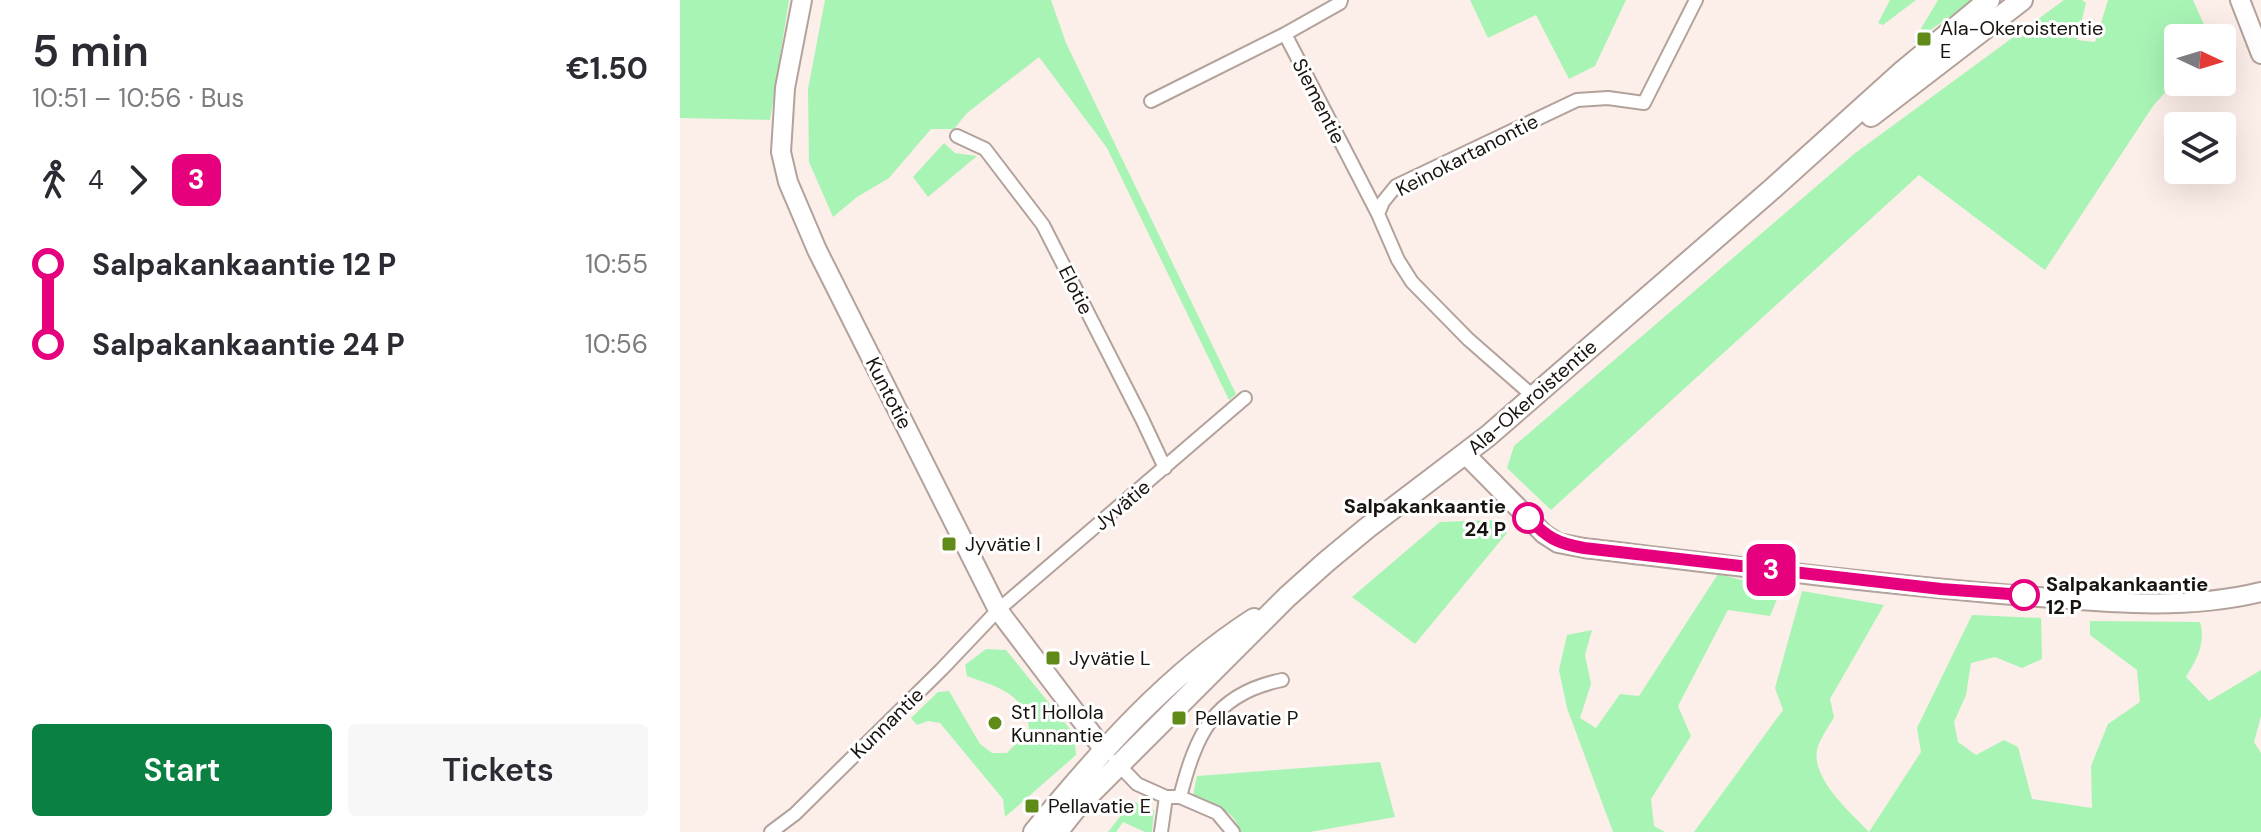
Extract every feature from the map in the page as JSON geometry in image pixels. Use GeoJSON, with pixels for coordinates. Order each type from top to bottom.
{"type":"FeatureCollection","features":[{"type":"Feature","properties":{"kind":"main road","name":"Ala-Okeroistentie"},"geometry":{"type":"LineString","coordinates":[[1057,832],[1164,689],[1185,670],[1228,635],[1287,597],[1367,528],[1466,455],[1903,71],[1989,0]]}},
{"type":"Feature","properties":{"kind":"main road","name":"Ala-Okeroistentie"},"geometry":{"type":"LineString","coordinates":[[1771,190],[2022,0]]}},
{"type":"Feature","properties":{"kind":"main road","name":"Ala-Okeroistentie"},"geometry":{"type":"LineString","coordinates":[[1034,832],[1111,758]]}},
{"type":"Feature","properties":{"kind":"street","name":"Kuntotie"},"geometry":{"type":"LineString","coordinates":[[802,0],[785,88],[781,152],[788,182],[817,250],[998,610],[1111,758]]}},
{"type":"Feature","properties":{"kind":"street"},"geometry":{"type":"LineString","coordinates":[[1285,34],[1341,0]]}},
{"type":"Feature","properties":{"kind":"street","name":"Keinokartanontie"},"geometry":{"type":"LineString","coordinates":[[1533,396],[1468,339],[1412,282],[1398,260],[1378,214],[1396,186],[1577,100],[1608,98],[1644,103],[1696,0]]}},
{"type":"Feature","properties":{"kind":"street"},"geometry":{"type":"LineString","coordinates":[[2240,0],[2261,54]]}},
{"type":"Feature","properties":{"kind":"street","name":"Siementie"},"geometry":{"type":"LineString","coordinates":[[1151,101],[1285,34],[1378,214]]}},
{"type":"Feature","properties":{"kind":"street","name":"Elotie"},"geometry":{"type":"LineString","coordinates":[[957,136],[985,149],[1043,225],[1165,468]]}},
{"type":"Feature","properties":{"kind":"street","name":"Jyvätie"},"geometry":{"type":"LineString","coordinates":[[998,610],[1245,398]]}},
{"type":"Feature","properties":{"kind":"street"},"geometry":{"type":"LineString","coordinates":[[1466,455],[1544,534],[1558,543],[1941,589],[2140,604],[2238,598],[2261,592]]}},
{"type":"Feature","properties":{"kind":"street","name":"Kunnantie"},"geometry":{"type":"LineString","coordinates":[[771,832],[795,814],[998,610]]}},
{"type":"Feature","properties":{"kind":"street"},"geometry":{"type":"LineString","coordinates":[[1180,797],[1195,744],[1210,721],[1237,696],[1260,685],[1282,680]]}},
{"type":"Feature","properties":{"kind":"street"},"geometry":{"type":"LineString","coordinates":[[1111,758],[1137,784],[1166,797],[1180,797],[1217,813],[1233,832]]}},
{"type":"Feature","properties":{"kind":"street"},"geometry":{"type":"LineString","coordinates":[[1161,832],[1166,797]]}},
{"type":"Feature","properties":{"kind":"green space"},"geometry":{"type":"Polygon","coordinates":[[[680,0],[789,0],[770,120],[680,118],[680,0]]]}},
{"type":"Feature","properties":{"kind":"green space"},"geometry":{"type":"Polygon","coordinates":[[[825,0],[1051,0],[1066,43],[1236,394],[1229,400],[1107,148],[1039,57],[967,113],[954,129],[931,129],[889,178],[857,197],[833,217],[809,162],[808,89],[825,0]]]}},
{"type":"Feature","properties":{"kind":"green space"},"geometry":{"type":"Polygon","coordinates":[[[1470,0],[1626,0],[1595,66],[1569,79],[1536,15],[1488,38],[1470,0]]]}},
{"type":"Feature","properties":{"kind":"green space"},"geometry":{"type":"Polygon","coordinates":[[[1890,0],[1916,0],[1883,25],[1878,23],[1890,0]]]}},
{"type":"Feature","properties":{"kind":"green space"},"geometry":{"type":"Polygon","coordinates":[[[1938,0],[1974,0],[1913,42],[1938,0]]]}},
{"type":"Feature","properties":{"kind":"green space"},"geometry":{"type":"Polygon","coordinates":[[[2064,0],[2082,0],[2086,3],[2077,40],[2095,42],[2108,0],[2193,0],[2204,24],[2164,24],[2164,94],[2045,270],[1919,175],[1551,510],[1507,468],[1514,446],[1854,154],[2064,0]]]}},
{"type":"Feature","properties":{"kind":"green space"},"geometry":{"type":"Polygon","coordinates":[[[944,143],[955,153],[977,156],[928,197],[913,177],[944,143]]]}},
{"type":"Feature","properties":{"kind":"green space"},"geometry":{"type":"Polygon","coordinates":[[[1493,520],[1507,533],[1415,644],[1352,597],[1440,522],[1493,520]]]}},
{"type":"Feature","properties":{"kind":"green space"},"geometry":{"type":"Polygon","coordinates":[[[1718,574],[1781,590],[1770,616],[1728,610],[1678,706],[1691,736],[1651,799],[1654,826],[1665,832],[1613,832],[1567,708],[1559,670],[1567,635],[1592,630],[1585,655],[1591,684],[1580,718],[1596,728],[1620,694],[1639,696],[1718,574]]]}},
{"type":"Feature","properties":{"kind":"green space"},"geometry":{"type":"Polygon","coordinates":[[[1802,591],[1884,605],[1830,699],[1834,717],[1818,746],[1817,757],[1819,769],[1833,793],[1869,832],[1694,832],[1783,710],[1775,688],[1802,591]]]}},
{"type":"Feature","properties":{"kind":"green space"},"geometry":{"type":"Polygon","coordinates":[[[1972,615],[2041,618],[2042,659],[2022,668],[1995,657],[1971,663],[1966,695],[1954,722],[1958,742],[1976,755],[2004,740],[2018,747],[2032,799],[2092,808],[2091,766],[2108,724],[2140,702],[2137,670],[2090,635],[2090,621],[2200,622],[2201,644],[2186,677],[2209,701],[2261,670],[2261,716],[2254,742],[2261,753],[2261,832],[1869,832],[1921,752],[1917,728],[1972,615]]]}},
{"type":"Feature","properties":{"kind":"green space"},"geometry":{"type":"Polygon","coordinates":[[[986,649],[1006,650],[1074,734],[1076,755],[1005,817],[1003,799],[940,723],[928,721],[917,725],[911,718],[938,692],[949,691],[980,744],[992,753],[1007,753],[1029,730],[1027,718],[1008,693],[967,676],[965,665],[986,649]]]}},
{"type":"Feature","properties":{"kind":"green space"},"geometry":{"type":"Polygon","coordinates":[[[1380,762],[1395,817],[1310,832],[1240,832],[1238,824],[1228,813],[1193,795],[1197,776],[1380,762]]]}},
{"type":"Feature","properties":{"kind":"green space"},"geometry":{"type":"Polygon","coordinates":[[[1132,801],[1154,810],[1152,832],[1123,822],[1116,832],[1108,832],[1132,801]]]}},
{"type":"Feature","properties":{"kind":"bus line","name":"3"},"geometry":{"type":"LineString","coordinates":[[1528,518],[1558,543],[1584,548],[1941,589],[2024,595]]}},
{"type":"Feature","properties":{"kind":"place","name":"Ala-Okeroistentie E"},"geometry":{"type":"Point","coordinates":[1924,39]}},
{"type":"Feature","properties":{"kind":"place","name":"Salpakankaantie 24 P"},"geometry":{"type":"Point","coordinates":[1528,518]}},
{"type":"Feature","properties":{"kind":"place","name":"Jyvätie I"},"geometry":{"type":"Point","coordinates":[949,544]}},
{"type":"Feature","properties":{"kind":"place","name":"Salpakankaantie 12 P"},"geometry":{"type":"Point","coordinates":[2024,595]}},
{"type":"Feature","properties":{"kind":"place","name":"Jyvätie L"},"geometry":{"type":"Point","coordinates":[1053,658]}},
{"type":"Feature","properties":{"kind":"place","name":"Pellavatie P"},"geometry":{"type":"Point","coordinates":[1179,718]}},
{"type":"Feature","properties":{"kind":"place","name":"St1 Hollola Kunnantie"},"geometry":{"type":"Point","coordinates":[995,723]}},
{"type":"Feature","properties":{"kind":"place","name":"Pellavatie E"},"geometry":{"type":"Point","coordinates":[1032,806]}}]}
